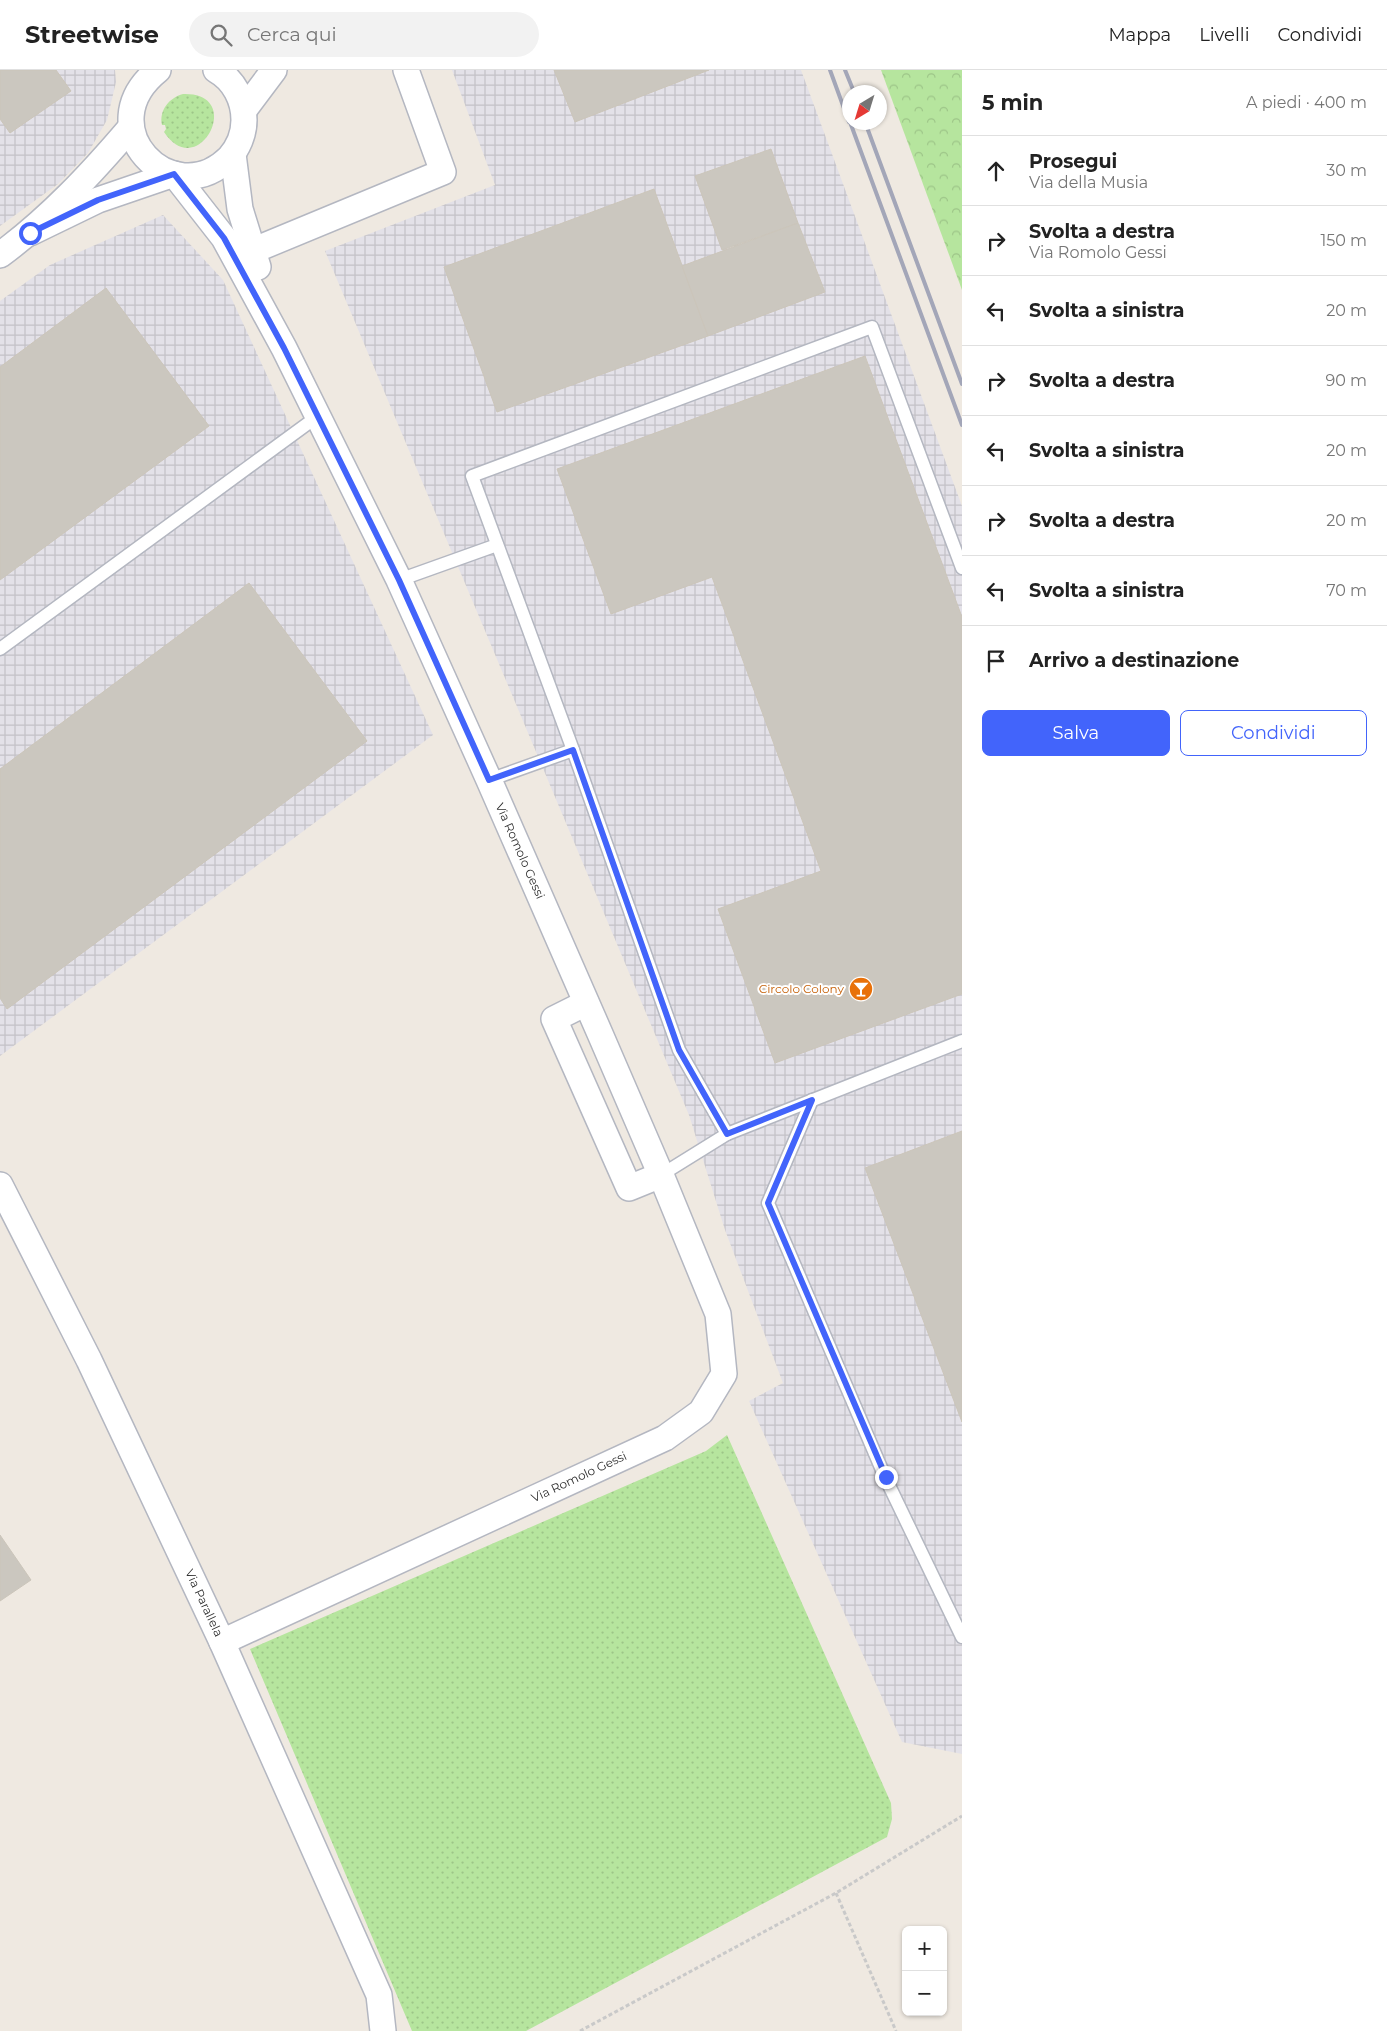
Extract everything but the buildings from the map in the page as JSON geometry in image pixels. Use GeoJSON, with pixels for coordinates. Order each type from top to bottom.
{"type":"FeatureCollection","features":[{"type":"Feature","properties":{"kind":"street"},"geometry":{"type":"LineString","coordinates":[[131,70],[135,98]]}},
{"type":"Feature","properties":{"kind":"street"},"geometry":{"type":"LineString","coordinates":[[158,70],[144,82],[135,98],[131,112],[131,126],[136,143],[145,157],[159,168],[174,174],[190,176],[207,173],[221,165],[233,154],[242,133],[244,110],[235,89],[221,71]]}},
{"type":"Feature","properties":{"kind":"street"},"geometry":{"type":"LineString","coordinates":[[244,110],[274,70]]}},
{"type":"Feature","properties":{"kind":"street"},"geometry":{"type":"LineString","coordinates":[[252,251],[443,172],[406,70]]}},
{"type":"Feature","properties":{"kind":"street"},"geometry":{"type":"LineString","coordinates":[[0,255],[30,233],[85,180],[131,126]]}},
{"type":"Feature","properties":{"kind":"street","name":"Via Romolo Gessi"},"geometry":{"type":"LineString","coordinates":[[233,154],[240,209],[284,348]]}},
{"type":"Feature","properties":{"kind":"street"},"geometry":{"type":"LineString","coordinates":[[30,233],[98,200],[174,174]]}},
{"type":"Feature","properties":{"kind":"street","name":"Via Romolo Gessi"},"geometry":{"type":"LineString","coordinates":[[174,174],[224,238],[284,348],[399,580],[489,780],[661,1175],[718,1314],[724,1374],[701,1412],[665,1438],[222,1642]]}},
{"type":"Feature","properties":{"kind":"street"},"geometry":{"type":"LineString","coordinates":[[586,1003],[554,1019],[629,1188],[661,1175]]}},
{"type":"Feature","properties":{"kind":"street","name":"Via Parallela"},"geometry":{"type":"LineString","coordinates":[[0,1185],[89,1360],[222,1642],[379,1996],[383,2031]]}},
{"type":"Feature","properties":{"kind":"lane"},"geometry":{"type":"LineString","coordinates":[[727,1134],[679,1050],[573,750],[472,476],[872,327],[962,568]]}},
{"type":"Feature","properties":{"kind":"lane"},"geometry":{"type":"LineString","coordinates":[[0,649],[318,416]]}},
{"type":"Feature","properties":{"kind":"lane"},"geometry":{"type":"LineString","coordinates":[[399,580],[496,545]]}},
{"type":"Feature","properties":{"kind":"lane"},"geometry":{"type":"LineString","coordinates":[[489,780],[573,750]]}},
{"type":"Feature","properties":{"kind":"lane"},"geometry":{"type":"LineString","coordinates":[[661,1175],[727,1134],[962,1041]]}},
{"type":"Feature","properties":{"kind":"lane"},"geometry":{"type":"LineString","coordinates":[[812,1100],[768,1203],[886,1477],[962,1637]]}},
{"type":"Feature","properties":{"kind":"path"},"geometry":{"type":"LineString","coordinates":[[580,2031],[836,1893],[962,1816]]}},
{"type":"Feature","properties":{"kind":"path"},"geometry":{"type":"LineString","coordinates":[[836,1893],[896,2031]]}},
{"type":"Feature","properties":{"kind":"shaded area"},"geometry":{"type":"Polygon","coordinates":[[[0,70],[115,70],[116,82],[107,120],[88,153],[58,184],[0,226],[0,70]]]}},
{"type":"Feature","properties":{"kind":"shaded area"},"geometry":{"type":"Polygon","coordinates":[[[452,70],[801,70],[962,506],[962,1754],[902,1742],[749,1401],[783,1383],[725,1230],[689,1115],[325,251],[495,185],[452,70]]]}},
{"type":"Feature","properties":{"kind":"shaded area"},"geometry":{"type":"Polygon","coordinates":[[[163,215],[223,280],[433,735],[0,1056],[0,301],[50,265],[163,215]]]}},
{"type":"Feature","properties":{"kind":"green space"},"geometry":{"type":"Polygon","coordinates":[[[881,70],[962,70],[962,290],[887,85],[881,70]]]}},
{"type":"Feature","properties":{"kind":"green space"},"geometry":{"type":"Polygon","coordinates":[[[183,94],[202,97],[212,106],[214,119],[210,132],[202,142],[190,148],[177,145],[164,132],[166,129],[165,125],[162,125],[161,120],[166,105],[173,98],[183,94]]]}},
{"type":"Feature","properties":{"kind":"green space"},"geometry":{"type":"Polygon","coordinates":[[[727,1435],[891,1803],[892,1819],[887,1837],[526,2031],[412,2031],[250,1649],[706,1451],[727,1435]]]}},
{"type":"Feature","properties":{"kind":"railway"},"geometry":{"type":"LineString","coordinates":[[830,70],[842,103]]}},
{"type":"Feature","properties":{"kind":"railway"},"geometry":{"type":"LineString","coordinates":[[845,70],[851,85]]}},
{"type":"Feature","properties":{"kind":"railway"},"geometry":{"type":"LineString","coordinates":[[853,130],[962,425]]}},
{"type":"Feature","properties":{"kind":"railway"},"geometry":{"type":"LineString","coordinates":[[868,130],[962,384]]}},
{"type":"Feature","properties":{"kind":"place","name":"Circolo Colony"},"geometry":{"type":"Point","coordinates":[861,989]}},
{"type":"Feature","properties":{"kind":"route"},"geometry":{"type":"LineString","coordinates":[[30,233],[98,200],[174,174],[224,238],[284,348],[399,580],[489,780],[573,750],[679,1050],[727,1134],[812,1100],[768,1203],[886,1477]]}}]}
